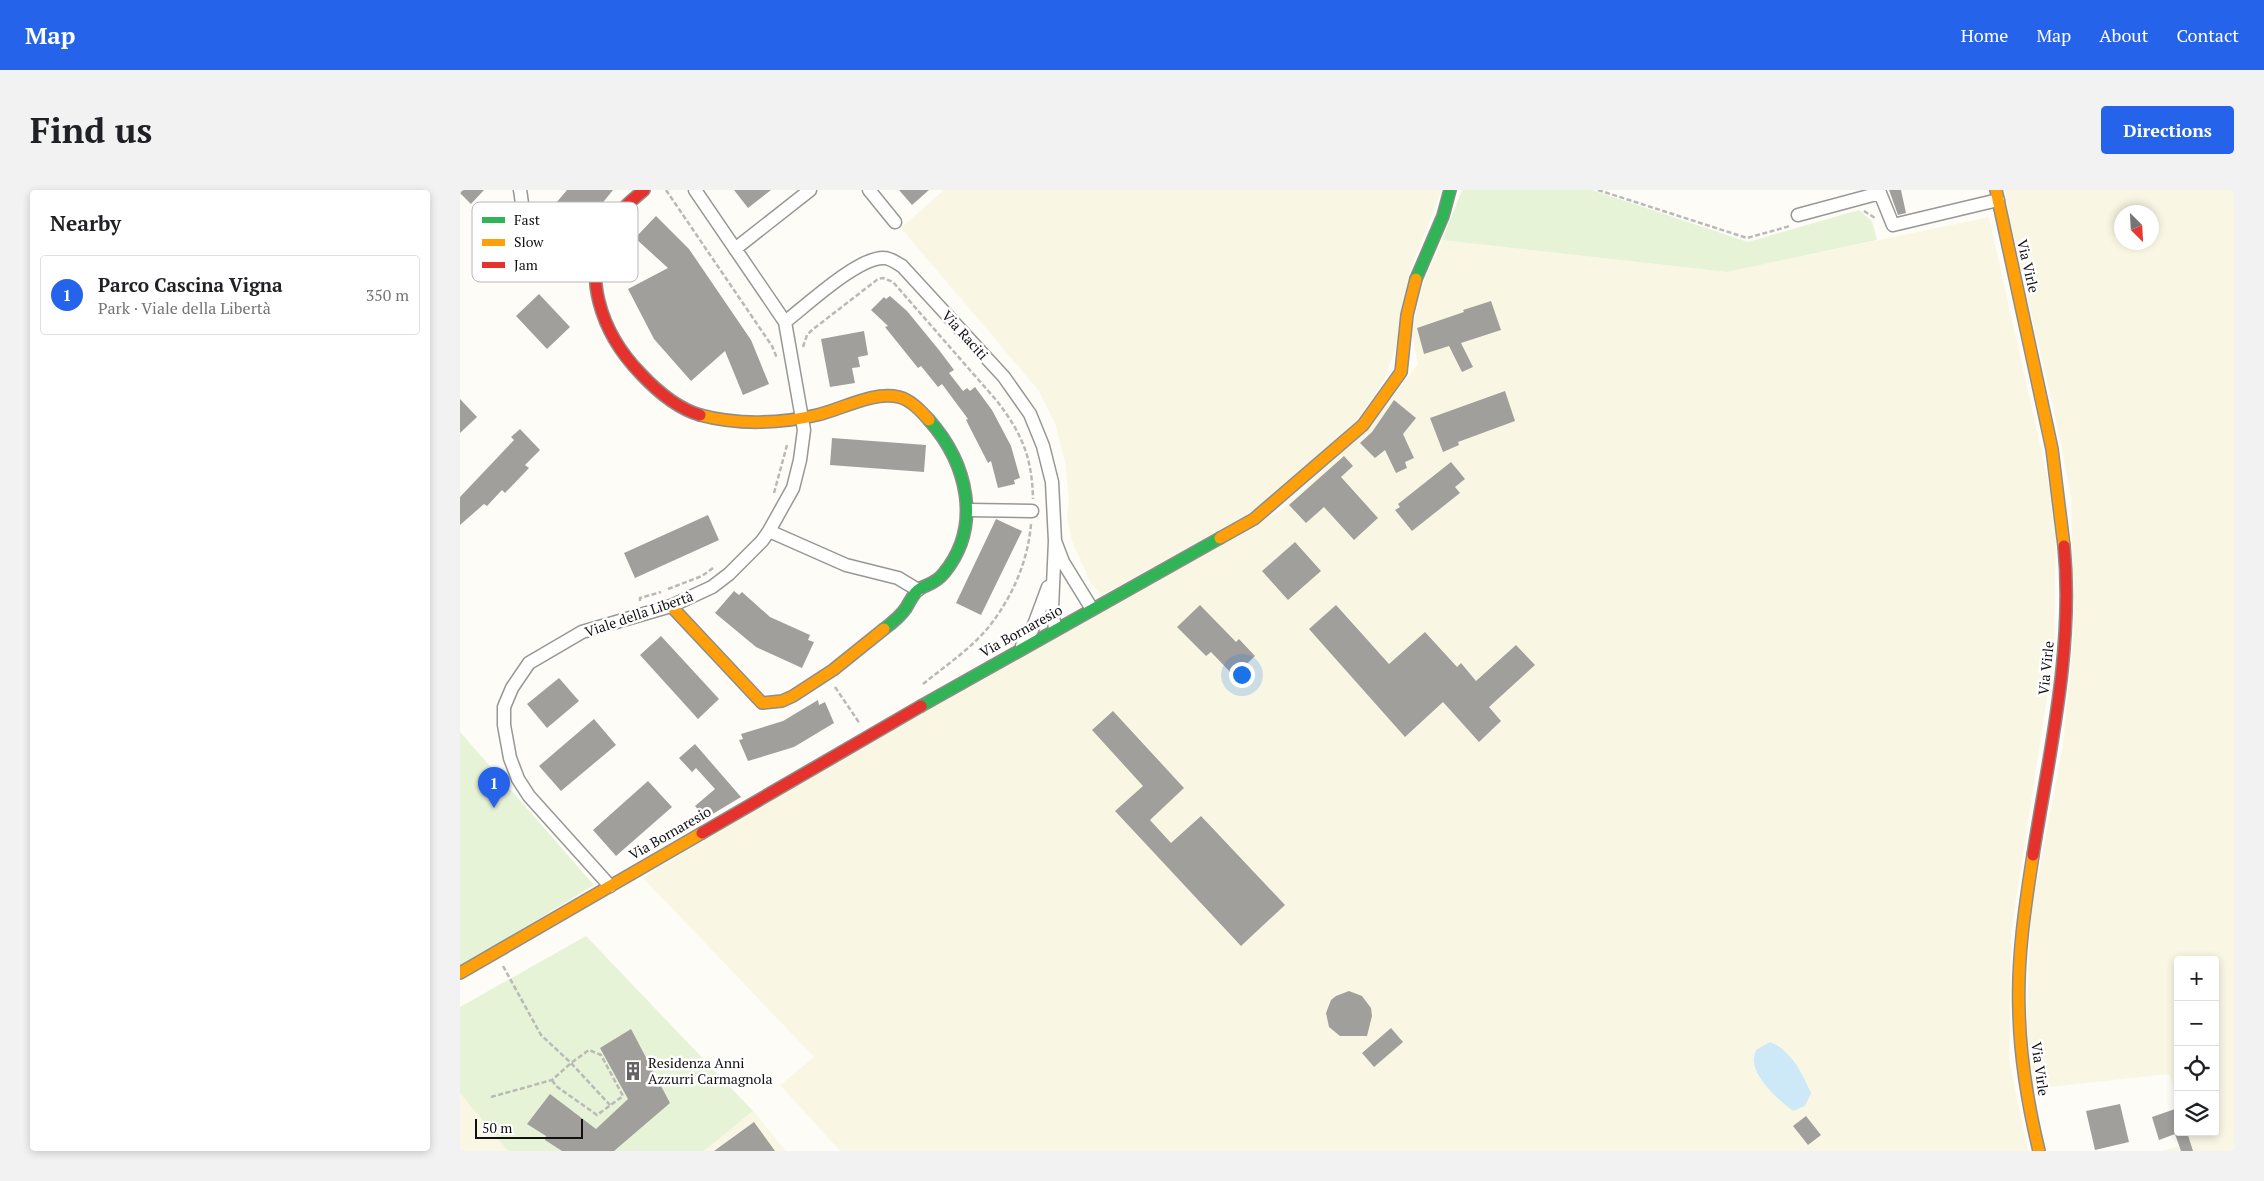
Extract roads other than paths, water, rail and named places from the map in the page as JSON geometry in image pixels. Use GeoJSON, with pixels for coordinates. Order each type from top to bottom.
{"type":"FeatureCollection","features":[{"type":"Feature","properties":{"kind":"street"},"geometry":{"type":"LineString","coordinates":[[628,202],[644,190]]}},
{"type":"Feature","properties":{"kind":"street","name":"Viale della Libertà"},"geometry":{"type":"LineString","coordinates":[[610,886],[535,802],[518,779],[506,744],[504,708],[512,688],[529,664],[582,632],[671,606],[718,583],[769,531],[793,488],[800,460],[804,430],[785,322],[695,190]]}},
{"type":"Feature","properties":{"kind":"street"},"geometry":{"type":"LineString","coordinates":[[735,249],[810,190]]}},
{"type":"Feature","properties":{"kind":"street"},"geometry":{"type":"LineString","coordinates":[[869,190],[895,222]]}},
{"type":"Feature","properties":{"kind":"street","name":"Via Bornaresio"},"geometry":{"type":"LineString","coordinates":[[460,973],[1021,648],[1254,519],[1363,425],[1401,372],[1407,315],[1418,275],[1443,216],[1450,190]]}},
{"type":"Feature","properties":{"kind":"street"},"geometry":{"type":"LineString","coordinates":[[1794,220],[1880,193],[1893,225],[1997,195]]}},
{"type":"Feature","properties":{"kind":"street","name":"Via Virle"},"geometry":{"type":"LineString","coordinates":[[1997,195],[2043,397],[2057,469],[2064,526],[2066,606],[2063,656],[2029,880],[2020,964],[2020,1032],[2033,1125],[2039,1151]]}},
{"type":"Feature","properties":{"kind":"street","name":"Via Raciti"},"geometry":{"type":"LineString","coordinates":[[785,322],[851,270],[869,260],[886,258],[902,266],[1004,377],[1030,414],[1043,446],[1052,482],[1055,542],[1052,608],[1055,629]]}},
{"type":"Feature","properties":{"kind":"street"},"geometry":{"type":"LineString","coordinates":[[597,282],[600,311],[608,329],[627,360],[653,388],[681,408],[710,417],[742,423],[803,417],[883,396],[898,397],[908,401],[921,411],[937,429],[956,456],[964,480],[968,510],[966,530],[957,553],[943,574],[932,585],[918,590],[904,612],[827,675],[785,700],[762,703],[671,606]]}},
{"type":"Feature","properties":{"kind":"street"},"geometry":{"type":"LineString","coordinates":[[968,510],[1032,511]]}},
{"type":"Feature","properties":{"kind":"street"},"geometry":{"type":"LineString","coordinates":[[769,531],[846,565],[898,578],[918,590]]}},
{"type":"Feature","properties":{"kind":"street","name":"Via Raciti"},"geometry":{"type":"LineString","coordinates":[[1055,542],[1064,562],[1092,609]]}},
{"type":"Feature","properties":{"kind":"street"},"geometry":{"type":"LineString","coordinates":[[1021,648],[1036,622],[1054,570]]}},
{"type":"Feature","properties":{"kind":"water"},"geometry":{"type":"Polygon","coordinates":[[[1770,1042],[1790,1056],[1804,1078],[1811,1093],[1805,1106],[1793,1111],[1775,1096],[1755,1069],[1754,1057],[1756,1050],[1770,1042]]]}},
{"type":"Feature","properties":{"kind":"place","name":"Parco Cascina Vigna"},"geometry":{"type":"Point","coordinates":[494,808]}},
{"type":"Feature","properties":{"kind":"place","name":"Residenza Anni Azzurri Carmagnola"},"geometry":{"type":"Point","coordinates":[633,1071]}}]}
